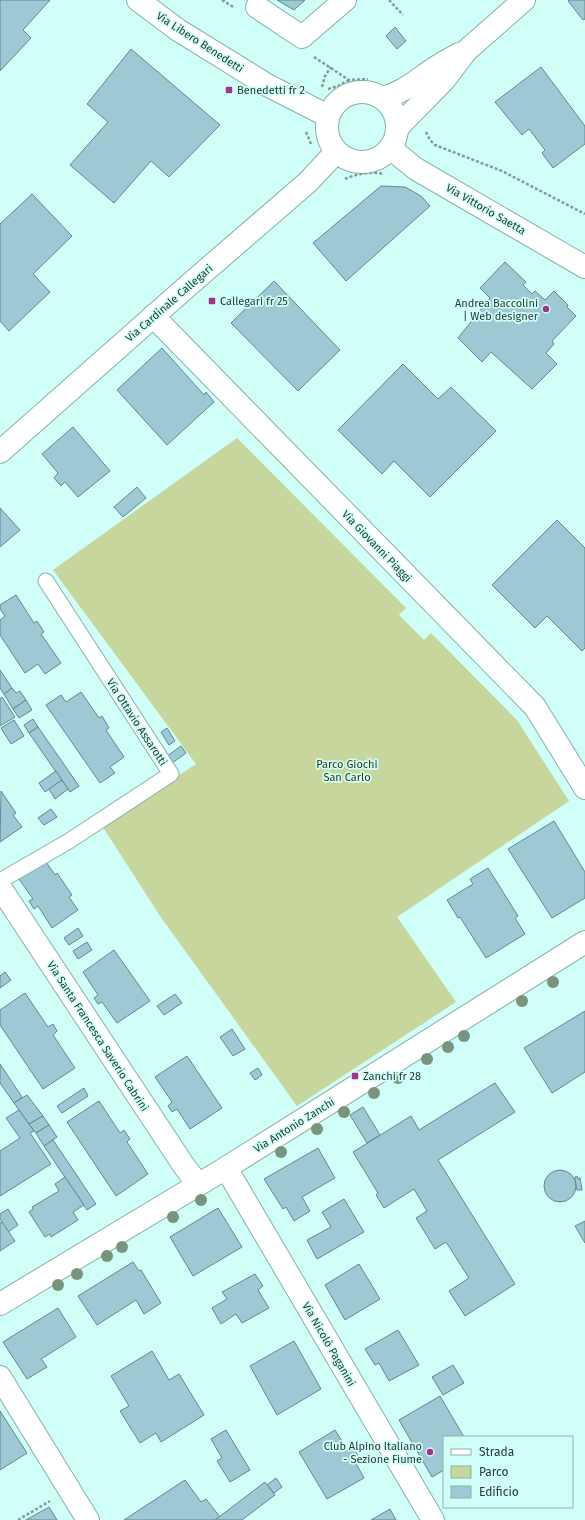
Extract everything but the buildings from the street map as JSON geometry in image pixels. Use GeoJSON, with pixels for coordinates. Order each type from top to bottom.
{"type":"FeatureCollection","features":[{"type":"Feature","properties":{"kind":"street","name":"Via Libero Benedetti"},"geometry":{"type":"LineString","coordinates":[[138,0],[178,30],[261,81],[328,116]]}},
{"type":"Feature","properties":{"kind":"street"},"geometry":{"type":"LineString","coordinates":[[257,7],[302,37],[345,0]]}},
{"type":"Feature","properties":{"kind":"street"},"geometry":{"type":"LineString","coordinates":[[394,138],[394,111],[383,98],[372,93],[361,91],[349,93],[339,99],[332,107],[328,116],[326,129],[329,141],[336,152],[344,158],[354,162],[364,162],[374,160],[383,155],[394,138],[444,80],[466,51],[524,0]]}},
{"type":"Feature","properties":{"kind":"street"},"geometry":{"type":"LineString","coordinates":[[383,98],[394,95],[433,69],[466,51]]}},
{"type":"Feature","properties":{"kind":"street","name":"Via Vittorio Saetta"},"geometry":{"type":"LineString","coordinates":[[394,138],[416,169],[585,267]]}},
{"type":"Feature","properties":{"kind":"street","name":"Via Cardinale Callegari"},"geometry":{"type":"LineString","coordinates":[[0,452],[308,182],[336,152]]}},
{"type":"Feature","properties":{"kind":"street","name":"Via Giovanni Piaggi"},"geometry":{"type":"LineString","coordinates":[[154,316],[535,707],[585,788]]}},
{"type":"Feature","properties":{"kind":"street","name":"Via Santa Francesca Saverio Cabrini"},"geometry":{"type":"LineString","coordinates":[[0,888],[198,1184]]}},
{"type":"Feature","properties":{"kind":"street","name":"Via Antonio Zanchi"},"geometry":{"type":"LineString","coordinates":[[0,1304],[226,1168],[585,942]]}},
{"type":"Feature","properties":{"kind":"street","name":"Via Nicolò Paganini"},"geometry":{"type":"LineString","coordinates":[[226,1168],[433,1520]]}},
{"type":"Feature","properties":{"kind":"street"},"geometry":{"type":"LineString","coordinates":[[0,1377],[88,1520]]}},
{"type":"Feature","properties":{"kind":"lane","name":"Via Ottavio Assarotti"},"geometry":{"type":"LineString","coordinates":[[0,880],[69,841],[171,774],[46,581]]}},
{"type":"Feature","properties":{"kind":"path"},"geometry":{"type":"LineString","coordinates":[[389,0],[402,15]]}},
{"type":"Feature","properties":{"kind":"path"},"geometry":{"type":"LineString","coordinates":[[331,68],[325,76],[321,89],[326,90],[349,80]]}},
{"type":"Feature","properties":{"kind":"path"},"geometry":{"type":"LineString","coordinates":[[304,128],[312,144],[310,152]]}},
{"type":"Feature","properties":{"kind":"path"},"geometry":{"type":"LineString","coordinates":[[435,145],[502,171],[585,214]]}},
{"type":"Feature","properties":{"kind":"path"},"geometry":{"type":"LineString","coordinates":[[342,181],[353,175],[368,173],[388,175]]}},
{"type":"Feature","properties":{"kind":"path"},"geometry":{"type":"LineString","coordinates":[[18,1520],[69,1490]]}},
{"type":"Feature","properties":{"kind":"green space","name":"Parco Giochi San Carlo"},"geometry":{"type":"Polygon","coordinates":[[[237,438],[406,608],[399,615],[424,640],[431,633],[517,720],[569,801],[397,917],[456,1002],[297,1106],[160,916],[101,824],[130,808],[196,764],[53,570],[237,438]]]}},
{"type":"Feature","properties":{"kind":"place","name":"Benedetti fr 2"},"geometry":{"type":"Point","coordinates":[229,90]}},
{"type":"Feature","properties":{"kind":"place","name":"Callegari fr 25"},"geometry":{"type":"Point","coordinates":[212,301]}},
{"type":"Feature","properties":{"kind":"place","name":"Andrea Baccolini | Web designer"},"geometry":{"type":"Point","coordinates":[546,309]}},
{"type":"Feature","properties":{"kind":"place","name":"Zanchi fr 28"},"geometry":{"type":"Point","coordinates":[355,1076]}},
{"type":"Feature","properties":{"kind":"place","name":"Club Alpino Italiano - Sezione Fiume"},"geometry":{"type":"Point","coordinates":[430,1452]}}]}
